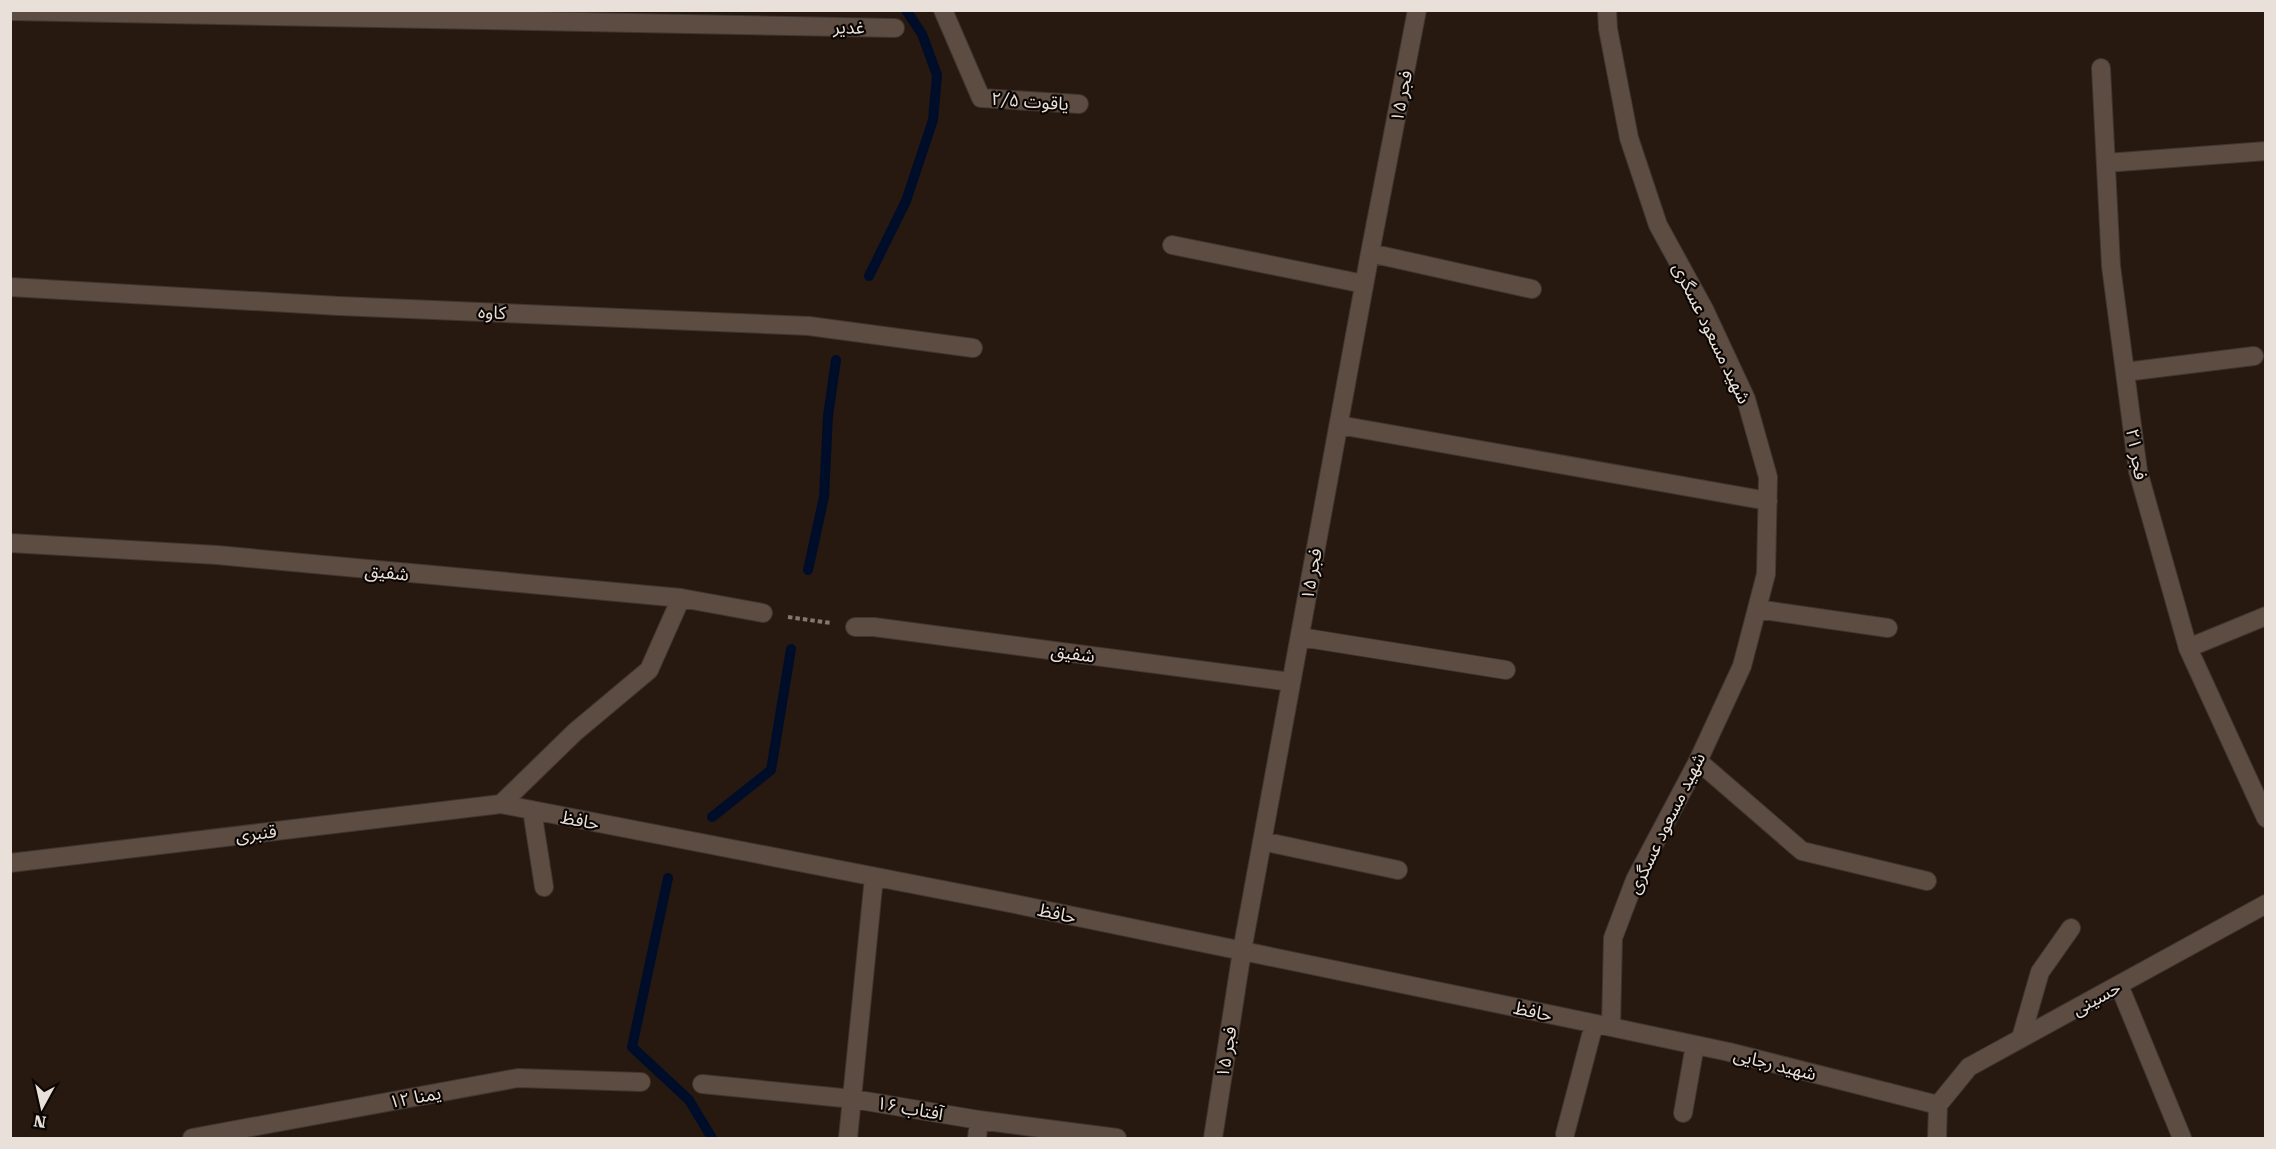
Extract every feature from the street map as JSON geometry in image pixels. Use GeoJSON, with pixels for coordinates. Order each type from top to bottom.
{"type":"FeatureCollection","features":[{"type":"Feature","properties":{"kind":"street","name":"یاقوت ۲/۵"},"geometry":{"type":"LineString","coordinates":[[943,10],[981,98],[1079,104]]}},
{"type":"Feature","properties":{"kind":"street","name":"فجر ۱۵"},"geometry":{"type":"LineString","coordinates":[[1213,1138],[1242,951],[1364,284],[1417,10]]}},
{"type":"Feature","properties":{"kind":"street","name":"شهید مسعود عسگری"},"geometry":{"type":"LineString","coordinates":[[1565,1134],[1602,1026],[1614,938],[1635,880],[1698,761],[1742,666],[1766,574],[1768,477],[1746,399],[1704,309],[1658,225],[1629,138],[1608,29],[1607,10]]}},
{"type":"Feature","properties":{"kind":"street","name":"غدیر"},"geometry":{"type":"LineString","coordinates":[[10,11],[895,28]]}},
{"type":"Feature","properties":{"kind":"street","name":"فجر ۲۱"},"geometry":{"type":"LineString","coordinates":[[2101,68],[2111,266],[2138,471],[2188,648],[2265,819]]}},
{"type":"Feature","properties":{"kind":"street"},"geometry":{"type":"LineString","coordinates":[[2106,163],[2265,151]]}},
{"type":"Feature","properties":{"kind":"street"},"geometry":{"type":"LineString","coordinates":[[1172,246],[1364,284]]}},
{"type":"Feature","properties":{"kind":"street"},"geometry":{"type":"LineString","coordinates":[[1370,253],[1532,289]]}},
{"type":"Feature","properties":{"kind":"street","name":"کاوه"},"geometry":{"type":"LineString","coordinates":[[10,287],[339,306],[809,326],[973,348]]}},
{"type":"Feature","properties":{"kind":"street"},"geometry":{"type":"LineString","coordinates":[[2125,372],[2254,356]]}},
{"type":"Feature","properties":{"kind":"street"},"geometry":{"type":"LineString","coordinates":[[1339,425],[1768,501]]}},
{"type":"Feature","properties":{"kind":"street","name":"شفیق"},"geometry":{"type":"LineString","coordinates":[[10,543],[217,555],[681,598],[763,613]]}},
{"type":"Feature","properties":{"kind":"street"},"geometry":{"type":"LineString","coordinates":[[501,804],[575,732],[650,670],[681,598]]}},
{"type":"Feature","properties":{"kind":"street"},"geometry":{"type":"LineString","coordinates":[[1757,609],[1888,628]]}},
{"type":"Feature","properties":{"kind":"street"},"geometry":{"type":"LineString","coordinates":[[2188,648],[2265,616]]}},
{"type":"Feature","properties":{"kind":"street","name":"شفیق"},"geometry":{"type":"LineString","coordinates":[[855,627],[874,627],[1291,682]]}},
{"type":"Feature","properties":{"kind":"street"},"geometry":{"type":"LineString","coordinates":[[1300,637],[1506,670]]}},
{"type":"Feature","properties":{"kind":"street"},"geometry":{"type":"LineString","coordinates":[[1698,761],[1802,851],[1927,880]]}},
{"type":"Feature","properties":{"kind":"street","name":"حافظ"},"geometry":{"type":"LineString","coordinates":[[501,804],[1242,951],[1602,1026]]}},
{"type":"Feature","properties":{"kind":"street","name":"قنبری"},"geometry":{"type":"LineString","coordinates":[[10,863],[501,804]]}},
{"type":"Feature","properties":{"kind":"street"},"geometry":{"type":"LineString","coordinates":[[532,810],[544,887]]}},
{"type":"Feature","properties":{"kind":"street"},"geometry":{"type":"LineString","coordinates":[[1262,841],[1398,870]]}},
{"type":"Feature","properties":{"kind":"street"},"geometry":{"type":"LineString","coordinates":[[848,1138],[874,877]]}},
{"type":"Feature","properties":{"kind":"street","name":"حسینی"},"geometry":{"type":"LineString","coordinates":[[1938,1105],[1970,1067],[2265,904]]}},
{"type":"Feature","properties":{"kind":"street"},"geometry":{"type":"LineString","coordinates":[[2021,1038],[2040,972],[2071,928]]}},
{"type":"Feature","properties":{"kind":"street"},"geometry":{"type":"LineString","coordinates":[[2120,984],[2182,1138]]}},
{"type":"Feature","properties":{"kind":"street","name":"شهید رجایی"},"geometry":{"type":"LineString","coordinates":[[1602,1026],[1695,1045],[1938,1105]]}},
{"type":"Feature","properties":{"kind":"street"},"geometry":{"type":"LineString","coordinates":[[1683,1113],[1695,1045]]}},
{"type":"Feature","properties":{"kind":"street","name":"یمنا ۱۲"},"geometry":{"type":"LineString","coordinates":[[192,1138],[518,1078],[641,1082]]}},
{"type":"Feature","properties":{"kind":"street","name":"آفتاب ۱۶"},"geometry":{"type":"LineString","coordinates":[[702,1084],[853,1099],[979,1120],[1117,1138]]}},
{"type":"Feature","properties":{"kind":"street"},"geometry":{"type":"LineString","coordinates":[[1937,1138],[1938,1105]]}},
{"type":"Feature","properties":{"kind":"street"},"geometry":{"type":"LineString","coordinates":[[977,1138],[979,1120]]}},
{"type":"Feature","properties":{"kind":"path"},"geometry":{"type":"LineString","coordinates":[[763,613],[855,627]]}},
{"type":"Feature","properties":{"kind":"waterway"},"geometry":{"type":"LineString","coordinates":[[869,276],[906,201],[933,120],[937,75],[922,34],[906,10]]}},
{"type":"Feature","properties":{"kind":"waterway"},"geometry":{"type":"LineString","coordinates":[[808,570],[824,497],[828,416],[836,360]]}},
{"type":"Feature","properties":{"kind":"waterway"},"geometry":{"type":"LineString","coordinates":[[712,817],[771,770],[791,649]]}},
{"type":"Feature","properties":{"kind":"waterway"},"geometry":{"type":"LineString","coordinates":[[668,878],[632,1047],[689,1100],[712,1138]]}}]}
